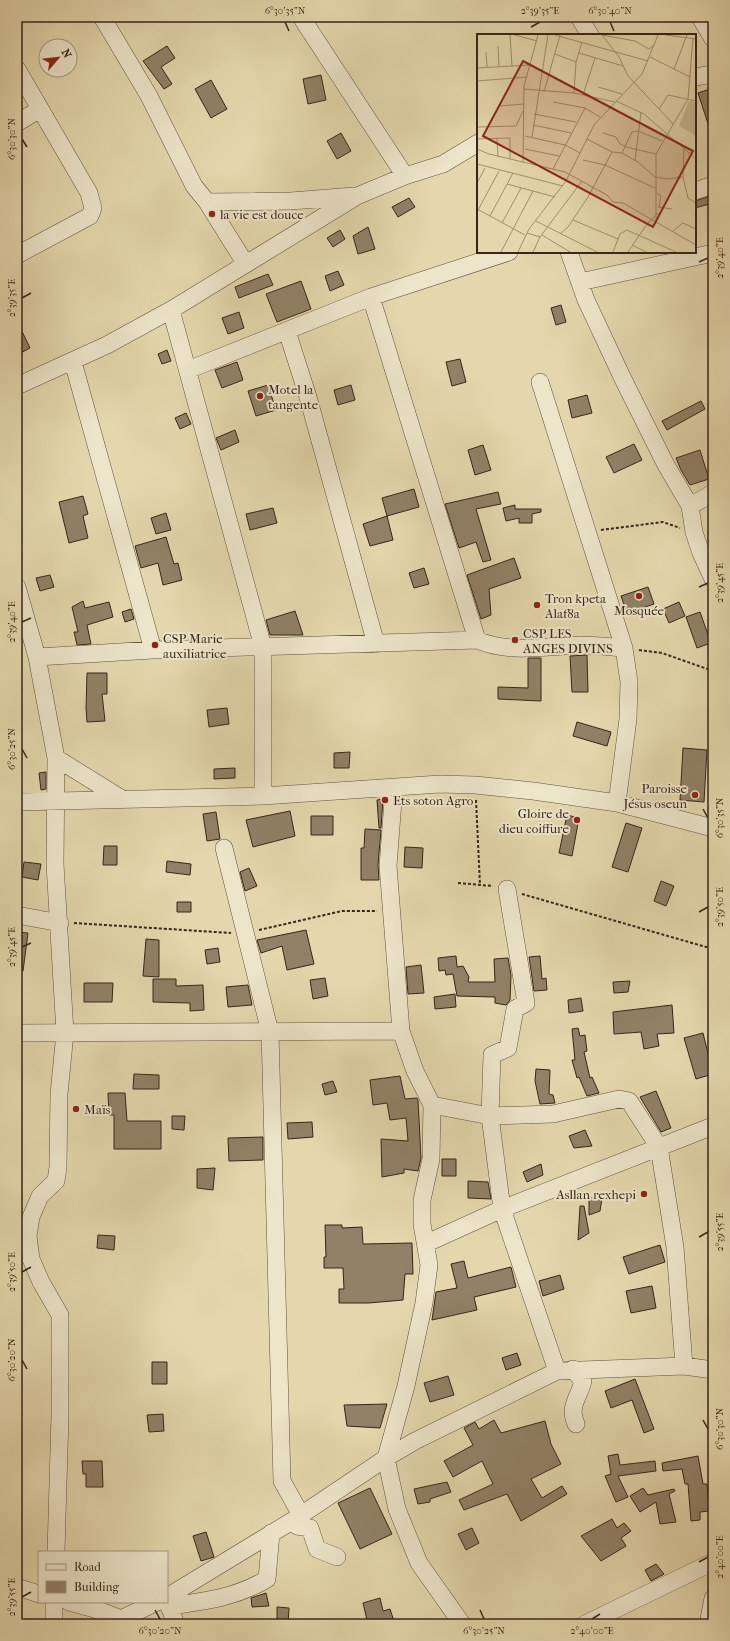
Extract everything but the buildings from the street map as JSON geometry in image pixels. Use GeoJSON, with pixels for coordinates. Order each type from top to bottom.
{"type":"FeatureCollection","features":[{"type":"Feature","properties":{"kind":"street"},"geometry":{"type":"LineString","coordinates":[[102,17],[149,96],[194,186],[207,202],[245,263]]}},
{"type":"Feature","properties":{"kind":"street"},"geometry":{"type":"LineString","coordinates":[[301,17],[405,176]]}},
{"type":"Feature","properties":{"kind":"street"},"geometry":{"type":"LineString","coordinates":[[579,17],[589,34]]}},
{"type":"Feature","properties":{"kind":"street"},"geometry":{"type":"LineString","coordinates":[[700,17],[713,39]]}},
{"type":"Feature","properties":{"kind":"street"},"geometry":{"type":"LineString","coordinates":[[17,70],[89,193],[94,208],[90,216],[80,223],[17,256]]}},
{"type":"Feature","properties":{"kind":"street"},"geometry":{"type":"LineString","coordinates":[[696,77],[713,74]]}},
{"type":"Feature","properties":{"kind":"street"},"geometry":{"type":"LineString","coordinates":[[17,123],[40,109]]}},
{"type":"Feature","properties":{"kind":"street"},"geometry":{"type":"LineString","coordinates":[[17,386],[107,346],[171,310],[245,263],[357,196],[405,176],[443,164],[477,144]]}},
{"type":"Feature","properties":{"kind":"street"},"geometry":{"type":"LineString","coordinates":[[696,191],[713,185]]}},
{"type":"Feature","properties":{"kind":"street"},"geometry":{"type":"LineString","coordinates":[[207,202],[291,201],[357,196]]}},
{"type":"Feature","properties":{"kind":"street"},"geometry":{"type":"LineString","coordinates":[[580,282],[713,252]]}},
{"type":"Feature","properties":{"kind":"street"},"geometry":{"type":"LineString","coordinates":[[188,370],[371,297],[506,253]]}},
{"type":"Feature","properties":{"kind":"street"},"geometry":{"type":"LineString","coordinates":[[569,253],[580,282],[626,385],[666,465],[690,506],[694,532],[701,554],[713,579]]}},
{"type":"Feature","properties":{"kind":"street"},"geometry":{"type":"LineString","coordinates":[[371,297],[477,640]]}},
{"type":"Feature","properties":{"kind":"street"},"geometry":{"type":"LineString","coordinates":[[171,310],[263,647],[263,796]]}},
{"type":"Feature","properties":{"kind":"street"},"geometry":{"type":"LineString","coordinates":[[287,331],[308,397],[376,644]]}},
{"type":"Feature","properties":{"kind":"street"},"geometry":{"type":"LineString","coordinates":[[73,362],[153,650]]}},
{"type":"Feature","properties":{"kind":"street"},"geometry":{"type":"LineString","coordinates":[[540,382],[586,532],[624,648],[629,682],[628,719],[617,803]]}},
{"type":"Feature","properties":{"kind":"street"},"geometry":{"type":"LineString","coordinates":[[690,506],[713,493]]}},
{"type":"Feature","properties":{"kind":"street"},"geometry":{"type":"LineString","coordinates":[[17,588],[37,657],[56,758],[55,864],[60,923],[65,1033],[59,1094],[58,1167],[56,1181],[40,1196],[31,1216],[28,1236],[31,1259],[60,1315],[60,1415],[56,1551]]}},
{"type":"Feature","properties":{"kind":"street"},"geometry":{"type":"LineString","coordinates":[[37,657],[153,650],[477,640],[490,646],[507,648],[583,645],[624,648]]}},
{"type":"Feature","properties":{"kind":"street"},"geometry":{"type":"LineString","coordinates":[[56,758],[122,799]]}},
{"type":"Feature","properties":{"kind":"street"},"geometry":{"type":"LineString","coordinates":[[17,802],[263,796],[440,784],[475,785],[533,791],[617,803],[713,828]]}},
{"type":"Feature","properties":{"kind":"street"},"geometry":{"type":"LineString","coordinates":[[394,788],[388,866],[401,1031],[415,1071],[432,1105],[431,1159],[422,1200],[422,1224],[427,1243],[429,1265],[424,1303],[406,1386],[386,1458],[397,1509],[419,1563],[462,1624]]}},
{"type":"Feature","properties":{"kind":"street"},"geometry":{"type":"LineString","coordinates":[[224,848],[270,1032],[282,1481],[297,1518],[297,1526],[310,1528],[317,1548],[338,1557]]}},
{"type":"Feature","properties":{"kind":"street"},"geometry":{"type":"LineString","coordinates":[[507,889],[526,1003],[515,1009],[508,1048],[492,1055],[490,1116],[502,1210],[565,1370],[583,1381],[572,1416],[576,1424]]}},
{"type":"Feature","properties":{"kind":"street"},"geometry":{"type":"LineString","coordinates":[[17,914],[60,923]]}},
{"type":"Feature","properties":{"kind":"street"},"geometry":{"type":"LineString","coordinates":[[17,1033],[401,1031]]}},
{"type":"Feature","properties":{"kind":"street"},"geometry":{"type":"LineString","coordinates":[[432,1105],[490,1116],[553,1114],[619,1099],[629,1101],[659,1147],[675,1246],[684,1366]]}},
{"type":"Feature","properties":{"kind":"street"},"geometry":{"type":"LineString","coordinates":[[427,1243],[502,1210],[713,1126]]}},
{"type":"Feature","properties":{"kind":"street"},"geometry":{"type":"LineString","coordinates":[[168,1599],[297,1518],[386,1458],[415,1441],[565,1370],[684,1366],[713,1370]]}},
{"type":"Feature","properties":{"kind":"street"},"geometry":{"type":"LineString","coordinates":[[168,1601],[222,1599],[250,1589],[267,1579],[271,1533]]}},
{"type":"Feature","properties":{"kind":"street"},"geometry":{"type":"LineString","coordinates":[[585,1624],[713,1562]]}},
{"type":"Feature","properties":{"kind":"street"},"geometry":{"type":"LineString","coordinates":[[17,1587],[38,1594]]}},
{"type":"Feature","properties":{"kind":"street"},"geometry":{"type":"LineString","coordinates":[[708,1624],[713,1598]]}},
{"type":"Feature","properties":{"kind":"street"},"geometry":{"type":"LineString","coordinates":[[54,1603],[54,1624]]}},
{"type":"Feature","properties":{"kind":"street"},"geometry":{"type":"LineString","coordinates":[[73,1603],[95,1609],[113,1622],[160,1603]]}},
{"type":"Feature","properties":{"kind":"street"},"geometry":{"type":"LineString","coordinates":[[166,1603],[176,1624]]}},
{"type":"Feature","properties":{"kind":"path"},"geometry":{"type":"LineString","coordinates":[[586,532],[663,522],[694,532]]}},
{"type":"Feature","properties":{"kind":"path"},"geometry":{"type":"LineString","coordinates":[[624,648],[662,653],[713,671]]}},
{"type":"Feature","properties":{"kind":"path"},"geometry":{"type":"LineString","coordinates":[[475,785],[480,885]]}},
{"type":"Feature","properties":{"kind":"path"},"geometry":{"type":"LineString","coordinates":[[458,883],[507,889],[713,949]]}},
{"type":"Feature","properties":{"kind":"place","name":"la vie est douce"},"geometry":{"type":"Point","coordinates":[212,214]}},
{"type":"Feature","properties":{"kind":"place","name":"Motel la tangente"},"geometry":{"type":"Point","coordinates":[260,396]}},
{"type":"Feature","properties":{"kind":"place","name":"Mosquée"},"geometry":{"type":"Point","coordinates":[639,596]}},
{"type":"Feature","properties":{"kind":"place","name":"Tron kpeta Alaf8a"},"geometry":{"type":"Point","coordinates":[537,605]}},
{"type":"Feature","properties":{"kind":"place","name":"CSP LES ANGES DIVINS"},"geometry":{"type":"Point","coordinates":[515,640]}},
{"type":"Feature","properties":{"kind":"place","name":"CSP Marie auxiliatrice"},"geometry":{"type":"Point","coordinates":[155,645]}},
{"type":"Feature","properties":{"kind":"place","name":"Paroisse Jésus oseun"},"geometry":{"type":"Point","coordinates":[695,795]}},
{"type":"Feature","properties":{"kind":"place","name":"Ets soton Agro"},"geometry":{"type":"Point","coordinates":[385,800]}},
{"type":"Feature","properties":{"kind":"place","name":"Gloire de dieu coiffure"},"geometry":{"type":"Point","coordinates":[577,820]}},
{"type":"Feature","properties":{"kind":"place","name":"Maïs"},"geometry":{"type":"Point","coordinates":[76,1109]}},
{"type":"Feature","properties":{"kind":"place","name":"Asllan rexhepi"},"geometry":{"type":"Point","coordinates":[644,1194]}}]}
